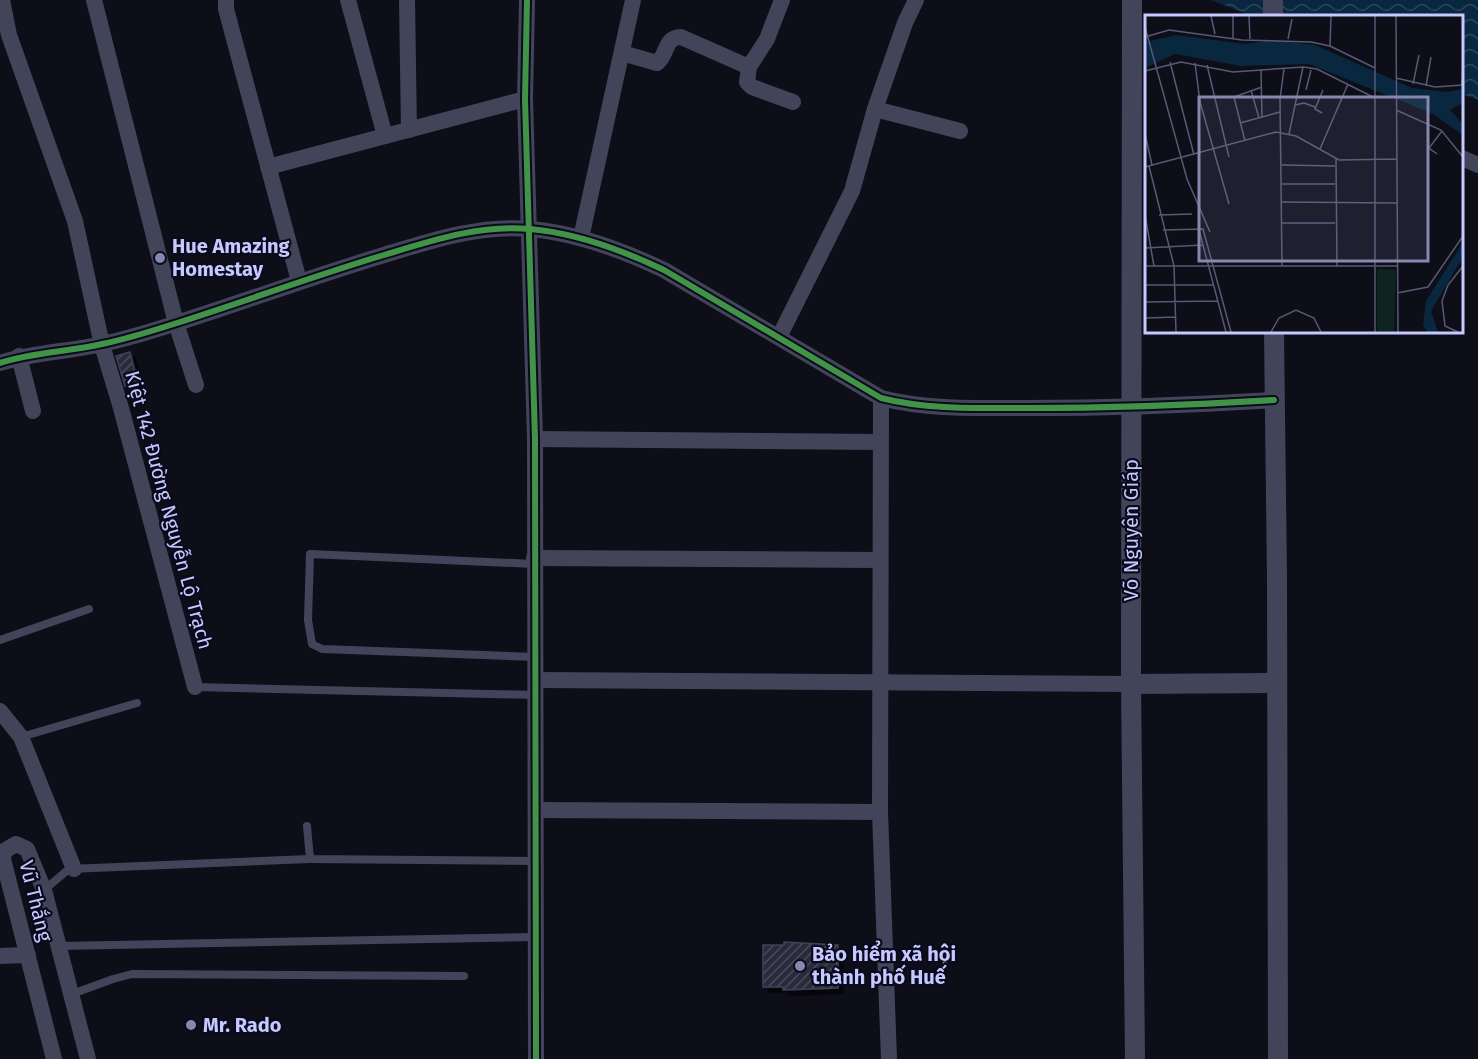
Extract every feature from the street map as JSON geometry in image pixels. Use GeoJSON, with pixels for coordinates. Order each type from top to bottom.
{"type":"FeatureCollection","features":[{"type":"Feature","properties":{"kind":"street","name":"Kiệt 142 Đường Nguyễn Lộ Trạch"},"geometry":{"type":"LineString","coordinates":[[2,0],[9,35],[64,184],[75,221],[102,345],[121,408],[195,687]]}},
{"type":"Feature","properties":{"kind":"street"},"geometry":{"type":"LineString","coordinates":[[94,0],[176,323],[196,385]]}},
{"type":"Feature","properties":{"kind":"street"},"geometry":{"type":"LineString","coordinates":[[226,0],[226,9],[298,281]]}},
{"type":"Feature","properties":{"kind":"street"},"geometry":{"type":"LineString","coordinates":[[348,0],[385,136]]}},
{"type":"Feature","properties":{"kind":"street"},"geometry":{"type":"LineString","coordinates":[[406,0],[409,130]]}},
{"type":"Feature","properties":{"kind":"street"},"geometry":{"type":"LineString","coordinates":[[527,0],[525,99],[535,439],[536,1059]]}},
{"type":"Feature","properties":{"kind":"street"},"geometry":{"type":"LineString","coordinates":[[581,238],[633,0]]}},
{"type":"Feature","properties":{"kind":"street"},"geometry":{"type":"LineString","coordinates":[[782,0],[767,39],[749,67],[747,82],[752,87],[793,102]]}},
{"type":"Feature","properties":{"kind":"street"},"geometry":{"type":"LineString","coordinates":[[779,336],[852,191],[875,110],[905,23],[916,0]]}},
{"type":"Feature","properties":{"kind":"street","name":"Võ Nguyên Giáp"},"geometry":{"type":"LineString","coordinates":[[1129,2],[1131,684],[1135,1059]]}},
{"type":"Feature","properties":{"kind":"street"},"geometry":{"type":"LineString","coordinates":[[622,54],[657,63],[663,58],[669,40],[673,37],[681,37],[749,67]]}},
{"type":"Feature","properties":{"kind":"street"},"geometry":{"type":"LineString","coordinates":[[268,167],[525,99]]}},
{"type":"Feature","properties":{"kind":"street"},"geometry":{"type":"LineString","coordinates":[[875,110],[960,131]]}},
{"type":"Feature","properties":{"kind":"street"},"geometry":{"type":"LineString","coordinates":[[1463,159],[1478,165]]}},
{"type":"Feature","properties":{"kind":"street"},"geometry":{"type":"LineString","coordinates":[[0,363],[19,356],[102,345],[176,323],[298,281],[436,240],[495,228],[530,229],[581,238],[627,252],[664,270],[779,336],[881,398],[903,403],[957,408],[1131,408],[1274,400]]}},
{"type":"Feature","properties":{"kind":"street"},"geometry":{"type":"LineString","coordinates":[[1274,333],[1278,1059]]}},
{"type":"Feature","properties":{"kind":"street"},"geometry":{"type":"LineString","coordinates":[[19,356],[33,411]]}},
{"type":"Feature","properties":{"kind":"street"},"geometry":{"type":"LineString","coordinates":[[881,398],[880,812],[889,1059]]}},
{"type":"Feature","properties":{"kind":"street"},"geometry":{"type":"LineString","coordinates":[[535,439],[880,442]]}},
{"type":"Feature","properties":{"kind":"street"},"geometry":{"type":"LineString","coordinates":[[534,561],[880,560]]}},
{"type":"Feature","properties":{"kind":"street"},"geometry":{"type":"LineString","coordinates":[[536,688],[880,683],[1277,683]]}},
{"type":"Feature","properties":{"kind":"street"},"geometry":{"type":"LineString","coordinates":[[0,711],[21,737],[74,869]]}},
{"type":"Feature","properties":{"kind":"street"},"geometry":{"type":"LineString","coordinates":[[536,810],[880,812]]}},
{"type":"Feature","properties":{"kind":"street","name":"Vũ Thắng"},"geometry":{"type":"LineString","coordinates":[[54,1059],[2,858],[4,851],[16,844],[27,849],[44,890],[88,1059]]}},
{"type":"Feature","properties":{"kind":"street"},"geometry":{"type":"LineString","coordinates":[[0,956],[28,955]]}},
{"type":"Feature","properties":{"kind":"lane"},"geometry":{"type":"LineString","coordinates":[[534,561],[309,554],[308,620],[312,644],[322,649],[536,657]]}},
{"type":"Feature","properties":{"kind":"lane"},"geometry":{"type":"LineString","coordinates":[[0,640],[89,609]]}},
{"type":"Feature","properties":{"kind":"lane"},"geometry":{"type":"LineString","coordinates":[[195,687],[536,688]]}},
{"type":"Feature","properties":{"kind":"lane"},"geometry":{"type":"LineString","coordinates":[[21,737],[137,704]]}},
{"type":"Feature","properties":{"kind":"lane"},"geometry":{"type":"LineString","coordinates":[[307,826],[309,859]]}},
{"type":"Feature","properties":{"kind":"lane"},"geometry":{"type":"LineString","coordinates":[[44,890],[69,869],[309,859],[536,861]]}},
{"type":"Feature","properties":{"kind":"lane"},"geometry":{"type":"LineString","coordinates":[[59,946],[536,937]]}},
{"type":"Feature","properties":{"kind":"lane"},"geometry":{"type":"LineString","coordinates":[[72,993],[132,974],[464,976]]}},
{"type":"Feature","properties":{"kind":"water"},"geometry":{"type":"Polygon","coordinates":[[[1211,0],[1478,0],[1478,100],[1463,94],[1463,15],[1248,15],[1211,0]]]}},
{"type":"Feature","properties":{"kind":"building"},"geometry":{"type":"Polygon","coordinates":[[[130,352],[138,383],[125,386],[116,356],[130,352]]]}},
{"type":"Feature","properties":{"kind":"building","name":"Bảo hiểm xã hội thành phố Huế"},"geometry":{"type":"Polygon","coordinates":[[[784,942],[838,945],[838,988],[783,990],[783,987],[763,987],[763,945],[784,945],[784,942]]]}},
{"type":"Feature","properties":{"kind":"cycle path"},"geometry":{"type":"LineString","coordinates":[[527,0],[525,99],[535,439],[536,1059]]}},
{"type":"Feature","properties":{"kind":"cycle path"},"geometry":{"type":"LineString","coordinates":[[0,363],[130,337],[419,244],[474,231],[512,228],[548,231],[582,238],[616,249],[664,270],[881,398],[917,405],[990,408],[1120,407],[1274,400]]}},
{"type":"Feature","properties":{"kind":"place","name":"Hue Amazing Homestay"},"geometry":{"type":"Point","coordinates":[160,258]}},
{"type":"Feature","properties":{"kind":"place","name":"Bảo hiểm xã hội thành phố Huế"},"geometry":{"type":"Point","coordinates":[800,966]}},
{"type":"Feature","properties":{"kind":"place","name":"Mr. Rado"},"geometry":{"type":"Point","coordinates":[191,1025]}}]}
